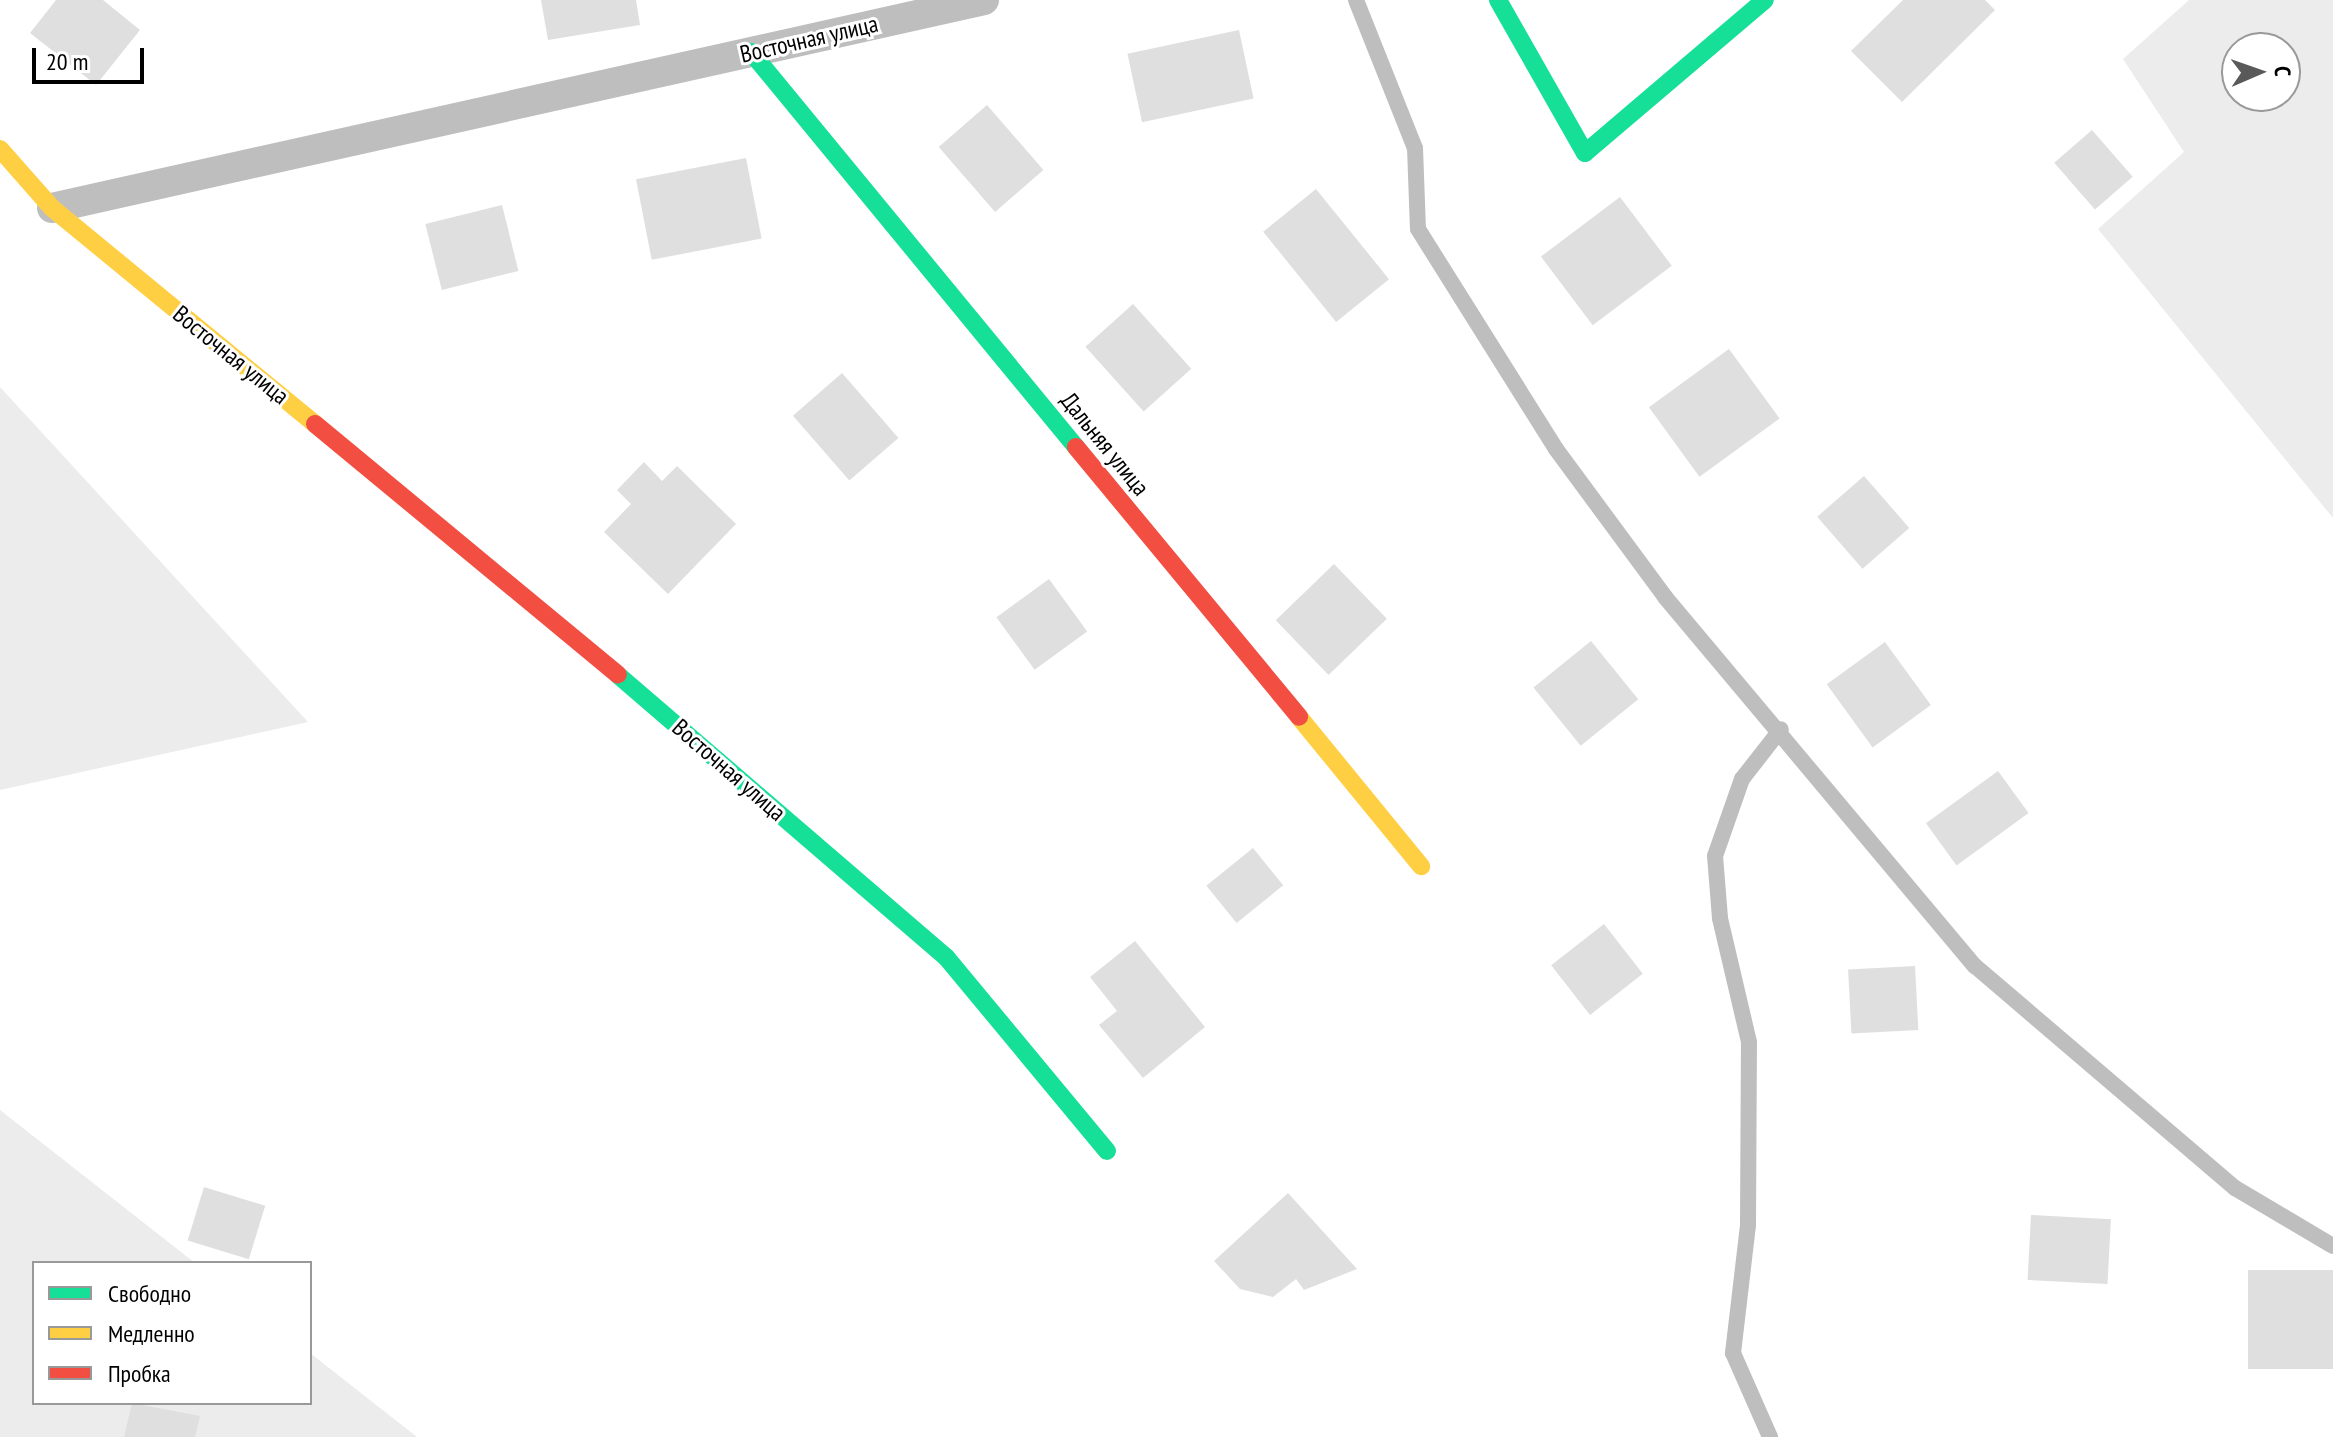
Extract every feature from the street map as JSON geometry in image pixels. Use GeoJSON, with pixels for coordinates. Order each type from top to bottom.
{"type":"FeatureCollection","features":[{"type":"Feature","properties":{"kind":"street","name":"Восточная улица"},"geometry":{"type":"LineString","coordinates":[[52,208],[984,0]]}},
{"type":"Feature","properties":{"kind":"street"},"geometry":{"type":"LineString","coordinates":[[1498,0],[1585,153],[1765,0]]}},
{"type":"Feature","properties":{"kind":"street","name":"Дальняя улица"},"geometry":{"type":"LineString","coordinates":[[751,52],[1421,866]]}},
{"type":"Feature","properties":{"kind":"street"},"geometry":{"type":"LineString","coordinates":[[0,149],[52,208]]}},
{"type":"Feature","properties":{"kind":"street","name":"Восточная улица"},"geometry":{"type":"LineString","coordinates":[[52,208],[574,637],[946,957],[1107,1151]]}},
{"type":"Feature","properties":{"kind":"lane"},"geometry":{"type":"LineString","coordinates":[[1356,0],[1415,148],[1418,229],[1453,290],[1665,597],[1781,729],[1975,966],[2235,1188],[2333,1246]]}},
{"type":"Feature","properties":{"kind":"lane"},"geometry":{"type":"LineString","coordinates":[[1770,1437],[1733,1353],[1748,1225],[1749,1042],[1720,918],[1715,856],[1742,779],[1781,729]]}},
{"type":"Feature","properties":{"kind":"shaded area"},"geometry":{"type":"Polygon","coordinates":[[[2189,0],[2333,0],[2333,518],[2098,229],[2184,152],[2123,59],[2189,0]]]}},
{"type":"Feature","properties":{"kind":"shaded area"},"geometry":{"type":"Polygon","coordinates":[[[0,387],[308,722],[0,790],[0,387]]]}},
{"type":"Feature","properties":{"kind":"shaded area"},"geometry":{"type":"Polygon","coordinates":[[[0,1110],[192,1261],[32,1261],[32,1405],[312,1405],[312,1355],[417,1437],[0,1437],[0,1110]]]}},
{"type":"Feature","properties":{"kind":"building"},"geometry":{"type":"Polygon","coordinates":[[[56,0],[103,0],[140,30],[96,85],[30,33],[56,0]]]}},
{"type":"Feature","properties":{"kind":"building"},"geometry":{"type":"Polygon","coordinates":[[[541,0],[636,0],[640,25],[548,40],[541,0]]]}},
{"type":"Feature","properties":{"kind":"building"},"geometry":{"type":"Polygon","coordinates":[[[1903,0],[1985,0],[1995,10],[1902,102],[1851,51],[1903,0]]]}},
{"type":"Feature","properties":{"kind":"building"},"geometry":{"type":"Polygon","coordinates":[[[1239,30],[1254,98],[1142,122],[1127,54],[1239,30]]]}},
{"type":"Feature","properties":{"kind":"building"},"geometry":{"type":"Polygon","coordinates":[[[987,105],[1043,170],[995,212],[939,147],[987,105]]]}},
{"type":"Feature","properties":{"kind":"building"},"geometry":{"type":"Polygon","coordinates":[[[2092,130],[2133,177],[2095,210],[2054,163],[2092,130]]]}},
{"type":"Feature","properties":{"kind":"building"},"geometry":{"type":"Polygon","coordinates":[[[746,158],[762,238],[652,260],[636,179],[746,158]]]}},
{"type":"Feature","properties":{"kind":"building"},"geometry":{"type":"Polygon","coordinates":[[[1316,189],[1389,279],[1336,322],[1263,232],[1316,189]]]}},
{"type":"Feature","properties":{"kind":"building"},"geometry":{"type":"Polygon","coordinates":[[[1620,197],[1672,266],[1593,325],[1541,257],[1620,197]]]}},
{"type":"Feature","properties":{"kind":"building"},"geometry":{"type":"Polygon","coordinates":[[[502,205],[518,271],[442,290],[425,224],[502,205]]]}},
{"type":"Feature","properties":{"kind":"building"},"geometry":{"type":"Polygon","coordinates":[[[1133,304],[1191,369],[1144,411],[1085,347],[1133,304]]]}},
{"type":"Feature","properties":{"kind":"building"},"geometry":{"type":"Polygon","coordinates":[[[1729,349],[1780,419],[1699,477],[1649,407],[1729,349]]]}},
{"type":"Feature","properties":{"kind":"building"},"geometry":{"type":"Polygon","coordinates":[[[842,373],[898,438],[849,481],[793,416],[842,373]]]}},
{"type":"Feature","properties":{"kind":"building"},"geometry":{"type":"Polygon","coordinates":[[[644,462],[662,481],[677,466],[736,524],[668,594],[604,532],[631,504],[617,490],[644,462]]]}},
{"type":"Feature","properties":{"kind":"building"},"geometry":{"type":"Polygon","coordinates":[[[1864,476],[1909,528],[1862,569],[1817,517],[1864,476]]]}},
{"type":"Feature","properties":{"kind":"building"},"geometry":{"type":"Polygon","coordinates":[[[1334,564],[1387,619],[1329,675],[1276,620],[1334,564]]]}},
{"type":"Feature","properties":{"kind":"building"},"geometry":{"type":"Polygon","coordinates":[[[1049,579],[1087,632],[1035,670],[996,617],[1049,579]]]}},
{"type":"Feature","properties":{"kind":"building"},"geometry":{"type":"Polygon","coordinates":[[[1591,641],[1638,699],[1581,746],[1533,688],[1591,641]]]}},
{"type":"Feature","properties":{"kind":"building"},"geometry":{"type":"Polygon","coordinates":[[[1885,642],[1931,705],[1873,747],[1827,684],[1885,642]]]}},
{"type":"Feature","properties":{"kind":"building"},"geometry":{"type":"Polygon","coordinates":[[[1998,771],[2029,813],[1957,865],[1926,823],[1998,771]]]}},
{"type":"Feature","properties":{"kind":"building"},"geometry":{"type":"Polygon","coordinates":[[[1253,848],[1283,885],[1237,923],[1206,886],[1253,848]]]}},
{"type":"Feature","properties":{"kind":"building"},"geometry":{"type":"Polygon","coordinates":[[[1604,924],[1643,974],[1590,1015],[1551,965],[1604,924]]]}},
{"type":"Feature","properties":{"kind":"building"},"geometry":{"type":"Polygon","coordinates":[[[1135,941],[1205,1027],[1143,1078],[1099,1025],[1117,1011],[1090,977],[1135,941]]]}},
{"type":"Feature","properties":{"kind":"building"},"geometry":{"type":"Polygon","coordinates":[[[1915,966],[1918,1030],[1851,1033],[1848,970],[1915,966]]]}},
{"type":"Feature","properties":{"kind":"building"},"geometry":{"type":"Polygon","coordinates":[[[204,1187],[265,1206],[249,1259],[188,1241],[204,1187]]]}},
{"type":"Feature","properties":{"kind":"building"},"geometry":{"type":"Polygon","coordinates":[[[1288,1193],[1357,1269],[1304,1290],[1296,1279],[1273,1297],[1240,1289],[1214,1261],[1288,1193]]]}},
{"type":"Feature","properties":{"kind":"building"},"geometry":{"type":"Polygon","coordinates":[[[2031,1215],[2111,1219],[2107,1284],[2028,1280],[2031,1215]]]}},
{"type":"Feature","properties":{"kind":"building"},"geometry":{"type":"Polygon","coordinates":[[[2248,1270],[2333,1270],[2333,1369],[2248,1369],[2248,1270]]]}},
{"type":"Feature","properties":{"kind":"building"},"geometry":{"type":"Polygon","coordinates":[[[132,1405],[200,1416],[195,1437],[124,1437],[132,1405]]]}},
{"type":"Feature","properties":{"kind":"traffic: fast"},"geometry":{"type":"LineString","coordinates":[[1498,0],[1585,153],[1765,0]]}},
{"type":"Feature","properties":{"kind":"traffic: fast"},"geometry":{"type":"LineString","coordinates":[[751,52],[1076,447]]}},
{"type":"Feature","properties":{"kind":"traffic: fast"},"geometry":{"type":"LineString","coordinates":[[618,675],[946,957],[1107,1151]]}},
{"type":"Feature","properties":{"kind":"traffic: slow"},"geometry":{"type":"LineString","coordinates":[[0,149],[52,208],[315,424]]}},
{"type":"Feature","properties":{"kind":"traffic: slow"},"geometry":{"type":"LineString","coordinates":[[1299,717],[1421,866]]}},
{"type":"Feature","properties":{"kind":"traffic: jam"},"geometry":{"type":"LineString","coordinates":[[315,424],[618,675]]}},
{"type":"Feature","properties":{"kind":"traffic: jam"},"geometry":{"type":"LineString","coordinates":[[1076,447],[1299,717]]}}]}
